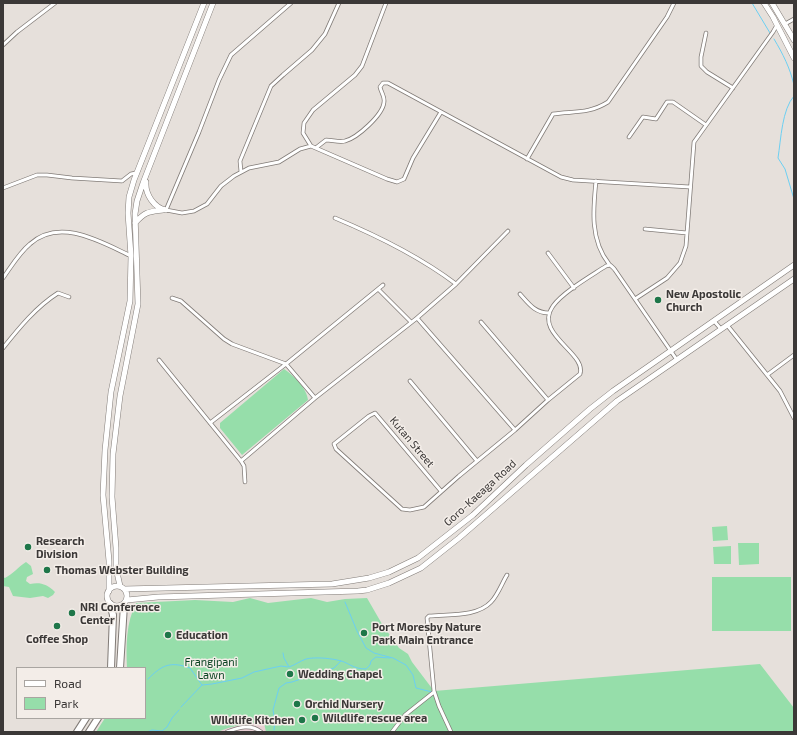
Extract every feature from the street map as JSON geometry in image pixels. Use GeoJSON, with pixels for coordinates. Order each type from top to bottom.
{"type":"FeatureCollection","features":[{"type":"Feature","properties":{"kind":"highway"},"geometry":{"type":"LineString","coordinates":[[120,667],[125,603]]}},
{"type":"Feature","properties":{"kind":"highway"},"geometry":{"type":"LineString","coordinates":[[110,604],[113,615],[111,667]]}},
{"type":"Feature","properties":{"kind":"highway"},"geometry":{"type":"LineString","coordinates":[[77,732],[85,719]]}},
{"type":"Feature","properties":{"kind":"highway"},"geometry":{"type":"LineString","coordinates":[[89,732],[97,719]]}},
{"type":"Feature","properties":{"kind":"main road"},"geometry":{"type":"LineString","coordinates":[[204,3],[129,197],[128,206],[131,256],[129,307],[111,392],[104,450],[104,495],[109,561],[109,591],[107,596],[110,604],[117,607],[125,603],[127,594],[122,588],[116,568],[112,497],[113,454],[120,396],[138,304],[135,223],[137,200],[213,3]]}},
{"type":"Feature","properties":{"kind":"main road"},"geometry":{"type":"LineString","coordinates":[[764,3],[777,24],[794,58]]}},
{"type":"Feature","properties":{"kind":"main road"},"geometry":{"type":"LineString","coordinates":[[772,3],[794,40]]}},
{"type":"Feature","properties":{"kind":"main road"},"geometry":{"type":"LineString","coordinates":[[146,177],[146,188],[149,196],[162,209],[166,210]]}},
{"type":"Feature","properties":{"kind":"main road"},"geometry":{"type":"LineString","coordinates":[[135,223],[142,215],[148,212],[166,210]]}},
{"type":"Feature","properties":{"kind":"main road","name":"Goro-Kaeaga Road"},"geometry":{"type":"LineString","coordinates":[[122,588],[332,584],[369,578],[388,572],[418,558],[473,515],[526,465],[613,391],[794,265]]}},
{"type":"Feature","properties":{"kind":"main road","name":"Goro-Kaeaga Road"},"geometry":{"type":"LineString","coordinates":[[125,603],[158,597],[358,591],[367,590],[405,577],[421,568],[447,549],[617,401],[794,279]]}},
{"type":"Feature","properties":{"kind":"main road"},"geometry":{"type":"LineString","coordinates":[[109,591],[114,586],[122,588]]}},
{"type":"Feature","properties":{"kind":"street"},"geometry":{"type":"LineString","coordinates":[[3,45],[17,32],[55,3]]}},
{"type":"Feature","properties":{"kind":"street"},"geometry":{"type":"LineString","coordinates":[[290,3],[231,55],[219,80],[166,210],[189,212],[201,208],[207,204],[226,181],[241,172],[249,168],[279,162],[300,149],[311,146],[317,147],[387,179],[400,182],[404,179],[413,158],[441,112]]}},
{"type":"Feature","properties":{"kind":"street"},"geometry":{"type":"LineString","coordinates":[[241,172],[240,160],[271,86],[312,50],[325,34],[339,3]]}},
{"type":"Feature","properties":{"kind":"street"},"geometry":{"type":"LineString","coordinates":[[311,146],[303,133],[304,123],[313,110],[355,75],[362,66],[386,3]]}},
{"type":"Feature","properties":{"kind":"street"},"geometry":{"type":"LineString","coordinates":[[527,159],[553,114],[578,113],[600,108],[608,102],[667,17],[674,3]]}},
{"type":"Feature","properties":{"kind":"street"},"geometry":{"type":"LineString","coordinates":[[785,24],[794,19]]}},
{"type":"Feature","properties":{"kind":"street"},"geometry":{"type":"LineString","coordinates":[[635,299],[667,278],[678,267],[684,255],[687,234],[694,142],[773,32],[777,24]]}},
{"type":"Feature","properties":{"kind":"street"},"geometry":{"type":"LineString","coordinates":[[773,32],[782,34]]}},
{"type":"Feature","properties":{"kind":"street"},"geometry":{"type":"LineString","coordinates":[[706,33],[701,57],[701,66],[707,72],[733,88]]}},
{"type":"Feature","properties":{"kind":"street"},"geometry":{"type":"LineString","coordinates":[[317,147],[326,140],[343,142],[351,140],[366,128],[380,112],[384,104],[380,87],[383,83],[388,83],[561,177],[573,180],[690,187]]}},
{"type":"Feature","properties":{"kind":"street"},"geometry":{"type":"LineString","coordinates":[[629,137],[643,117],[656,119],[667,102],[673,102],[706,125]]}},
{"type":"Feature","properties":{"kind":"street"},"geometry":{"type":"LineString","coordinates":[[3,188],[37,175],[122,180],[131,174],[137,173]]}},
{"type":"Feature","properties":{"kind":"street"},"geometry":{"type":"LineString","coordinates":[[596,181],[593,210],[594,228],[600,247],[610,265],[616,270],[677,360]]}},
{"type":"Feature","properties":{"kind":"street"},"geometry":{"type":"LineString","coordinates":[[335,218],[405,250],[456,284]]}},
{"type":"Feature","properties":{"kind":"street"},"geometry":{"type":"LineString","coordinates":[[645,229],[687,234]]}},
{"type":"Feature","properties":{"kind":"street"},"geometry":{"type":"LineString","coordinates":[[241,461],[315,398],[417,318],[456,284],[508,231]]}},
{"type":"Feature","properties":{"kind":"street"},"geometry":{"type":"LineString","coordinates":[[3,278],[29,245],[37,238],[47,234],[62,232],[86,236],[131,256]]}},
{"type":"Feature","properties":{"kind":"street"},"geometry":{"type":"LineString","coordinates":[[548,253],[574,288]]}},
{"type":"Feature","properties":{"kind":"street"},"geometry":{"type":"LineString","coordinates":[[441,491],[515,430],[548,400],[577,378],[581,370],[578,361],[563,346],[552,330],[549,313],[559,299],[606,266],[610,265]]}},
{"type":"Feature","properties":{"kind":"street"},"geometry":{"type":"LineString","coordinates":[[210,423],[379,290],[383,285]]}},
{"type":"Feature","properties":{"kind":"street"},"geometry":{"type":"LineString","coordinates":[[379,290],[411,322]]}},
{"type":"Feature","properties":{"kind":"street"},"geometry":{"type":"LineString","coordinates":[[3,348],[20,327],[47,300],[58,293],[69,297]]}},
{"type":"Feature","properties":{"kind":"street"},"geometry":{"type":"LineString","coordinates":[[520,294],[533,308],[541,313],[549,313]]}},
{"type":"Feature","properties":{"kind":"street"},"geometry":{"type":"LineString","coordinates":[[172,298],[181,301],[224,339],[242,348],[286,364],[315,398]]}},
{"type":"Feature","properties":{"kind":"street"},"geometry":{"type":"LineString","coordinates":[[417,318],[515,430]]}},
{"type":"Feature","properties":{"kind":"street"},"geometry":{"type":"LineString","coordinates":[[714,321],[721,329]]}},
{"type":"Feature","properties":{"kind":"street"},"geometry":{"type":"LineString","coordinates":[[481,322],[548,400]]}},
{"type":"Feature","properties":{"kind":"street"},"geometry":{"type":"LineString","coordinates":[[727,325],[780,391],[794,418]]}},
{"type":"Feature","properties":{"kind":"street"},"geometry":{"type":"LineString","coordinates":[[767,375],[794,355]]}},
{"type":"Feature","properties":{"kind":"street"},"geometry":{"type":"LineString","coordinates":[[159,360],[241,461],[244,466],[245,482]]}},
{"type":"Feature","properties":{"kind":"street"},"geometry":{"type":"LineString","coordinates":[[410,381],[477,461]]}},
{"type":"Feature","properties":{"kind":"street","name":"Kutan Street"},"geometry":{"type":"LineString","coordinates":[[375,413],[441,491],[424,507],[410,510],[402,509],[336,448],[334,444],[369,416],[375,413]]}},
{"type":"Feature","properties":{"kind":"street"},"geometry":{"type":"LineString","coordinates":[[451,732],[434,692],[429,654],[427,617],[478,612],[492,601],[507,575]]}},
{"type":"Feature","properties":{"kind":"street"},"geometry":{"type":"LineString","coordinates":[[392,732],[405,715],[434,692]]}},
{"type":"Feature","properties":{"kind":"street"},"geometry":{"type":"LineString","coordinates":[[227,732],[242,727],[255,727],[261,732]]}},
{"type":"Feature","properties":{"kind":"shaded area"},"geometry":{"type":"Polygon","coordinates":[[[250,723],[264,723],[273,732],[217,732],[227,728],[250,723]]]}},
{"type":"Feature","properties":{"kind":"green space"},"geometry":{"type":"Polygon","coordinates":[[[284,369],[302,386],[308,400],[242,455],[220,428],[220,423],[284,369]]]}},
{"type":"Feature","properties":{"kind":"green space"},"geometry":{"type":"Polygon","coordinates":[[[727,526],[728,540],[713,541],[712,527],[727,526]]]}},
{"type":"Feature","properties":{"kind":"green space"},"geometry":{"type":"Polygon","coordinates":[[[738,543],[759,543],[759,564],[739,565],[738,543]]]}},
{"type":"Feature","properties":{"kind":"green space"},"geometry":{"type":"Polygon","coordinates":[[[731,546],[731,564],[714,564],[713,547],[731,546]]]}},
{"type":"Feature","properties":{"kind":"green space"},"geometry":{"type":"Polygon","coordinates":[[[26,562],[31,566],[33,574],[27,577],[26,581],[30,584],[37,583],[46,585],[55,592],[53,595],[48,598],[43,596],[30,598],[13,596],[9,587],[3,586],[3,577],[5,578],[26,562]]]}},
{"type":"Feature","properties":{"kind":"green space"},"geometry":{"type":"Polygon","coordinates":[[[712,577],[791,577],[791,631],[712,631],[712,577]]]}},
{"type":"Feature","properties":{"kind":"green space","name":"Frangipani Lawn"},"geometry":{"type":"Polygon","coordinates":[[[250,598],[268,603],[311,598],[327,602],[367,598],[382,624],[399,648],[408,654],[412,662],[434,691],[760,664],[794,708],[794,732],[266,732],[264,723],[240,725],[217,732],[96,732],[104,719],[146,719],[146,667],[127,667],[128,627],[136,603],[195,600],[233,602],[250,598]]]}},
{"type":"Feature","properties":{"kind":"waterway"},"geometry":{"type":"LineString","coordinates":[[752,3],[770,33]]}},
{"type":"Feature","properties":{"kind":"waterway"},"geometry":{"type":"LineString","coordinates":[[774,39],[786,61],[794,85]]}},
{"type":"Feature","properties":{"kind":"waterway"},"geometry":{"type":"LineString","coordinates":[[794,96],[784,116],[778,158],[785,169],[794,199]]}},
{"type":"Feature","properties":{"kind":"waterway"},"geometry":{"type":"LineString","coordinates":[[345,602],[366,648],[374,653],[393,658],[406,665],[413,675],[416,688],[432,692]]}},
{"type":"Feature","properties":{"kind":"waterway"},"geometry":{"type":"LineString","coordinates":[[283,653],[289,667],[306,659],[321,658],[341,661],[357,668],[366,669],[370,665],[371,661],[376,657],[390,658]]}},
{"type":"Feature","properties":{"kind":"waterway"},"geometry":{"type":"LineString","coordinates":[[274,730],[275,721],[273,710],[279,688],[286,683],[334,668],[341,661]]}},
{"type":"Feature","properties":{"kind":"waterway"},"geometry":{"type":"LineString","coordinates":[[148,679],[162,668],[177,665],[190,668],[202,685]]}},
{"type":"Feature","properties":{"kind":"waterway"},"geometry":{"type":"LineString","coordinates":[[181,707],[202,685],[242,678],[254,672],[281,666],[288,667]]}},
{"type":"Feature","properties":{"kind":"waterway"},"geometry":{"type":"LineString","coordinates":[[147,732],[152,730],[162,731],[167,727],[179,710]]}},
{"type":"Feature","properties":{"kind":"place","name":"New Apostolic Church"},"geometry":{"type":"Point","coordinates":[658,300]}},
{"type":"Feature","properties":{"kind":"place","name":"Research Division"},"geometry":{"type":"Point","coordinates":[28,547]}},
{"type":"Feature","properties":{"kind":"place","name":"Thomas Webster Building"},"geometry":{"type":"Point","coordinates":[47,570]}},
{"type":"Feature","properties":{"kind":"place","name":"NRI Conference Center"},"geometry":{"type":"Point","coordinates":[72,613]}},
{"type":"Feature","properties":{"kind":"place","name":"Coffee Shop"},"geometry":{"type":"Point","coordinates":[57,626]}},
{"type":"Feature","properties":{"kind":"place","name":"Port Moresby Nature Park Main Entrance"},"geometry":{"type":"Point","coordinates":[364,633]}},
{"type":"Feature","properties":{"kind":"place","name":"Education"},"geometry":{"type":"Point","coordinates":[168,635]}},
{"type":"Feature","properties":{"kind":"place","name":"Wedding Chapel"},"geometry":{"type":"Point","coordinates":[290,674]}},
{"type":"Feature","properties":{"kind":"place","name":"Orchid Nursery"},"geometry":{"type":"Point","coordinates":[297,704]}},
{"type":"Feature","properties":{"kind":"place","name":"Wildlife rescue area"},"geometry":{"type":"Point","coordinates":[315,718]}},
{"type":"Feature","properties":{"kind":"place","name":"WIldlife Kitchen"},"geometry":{"type":"Point","coordinates":[302,720]}}]}
